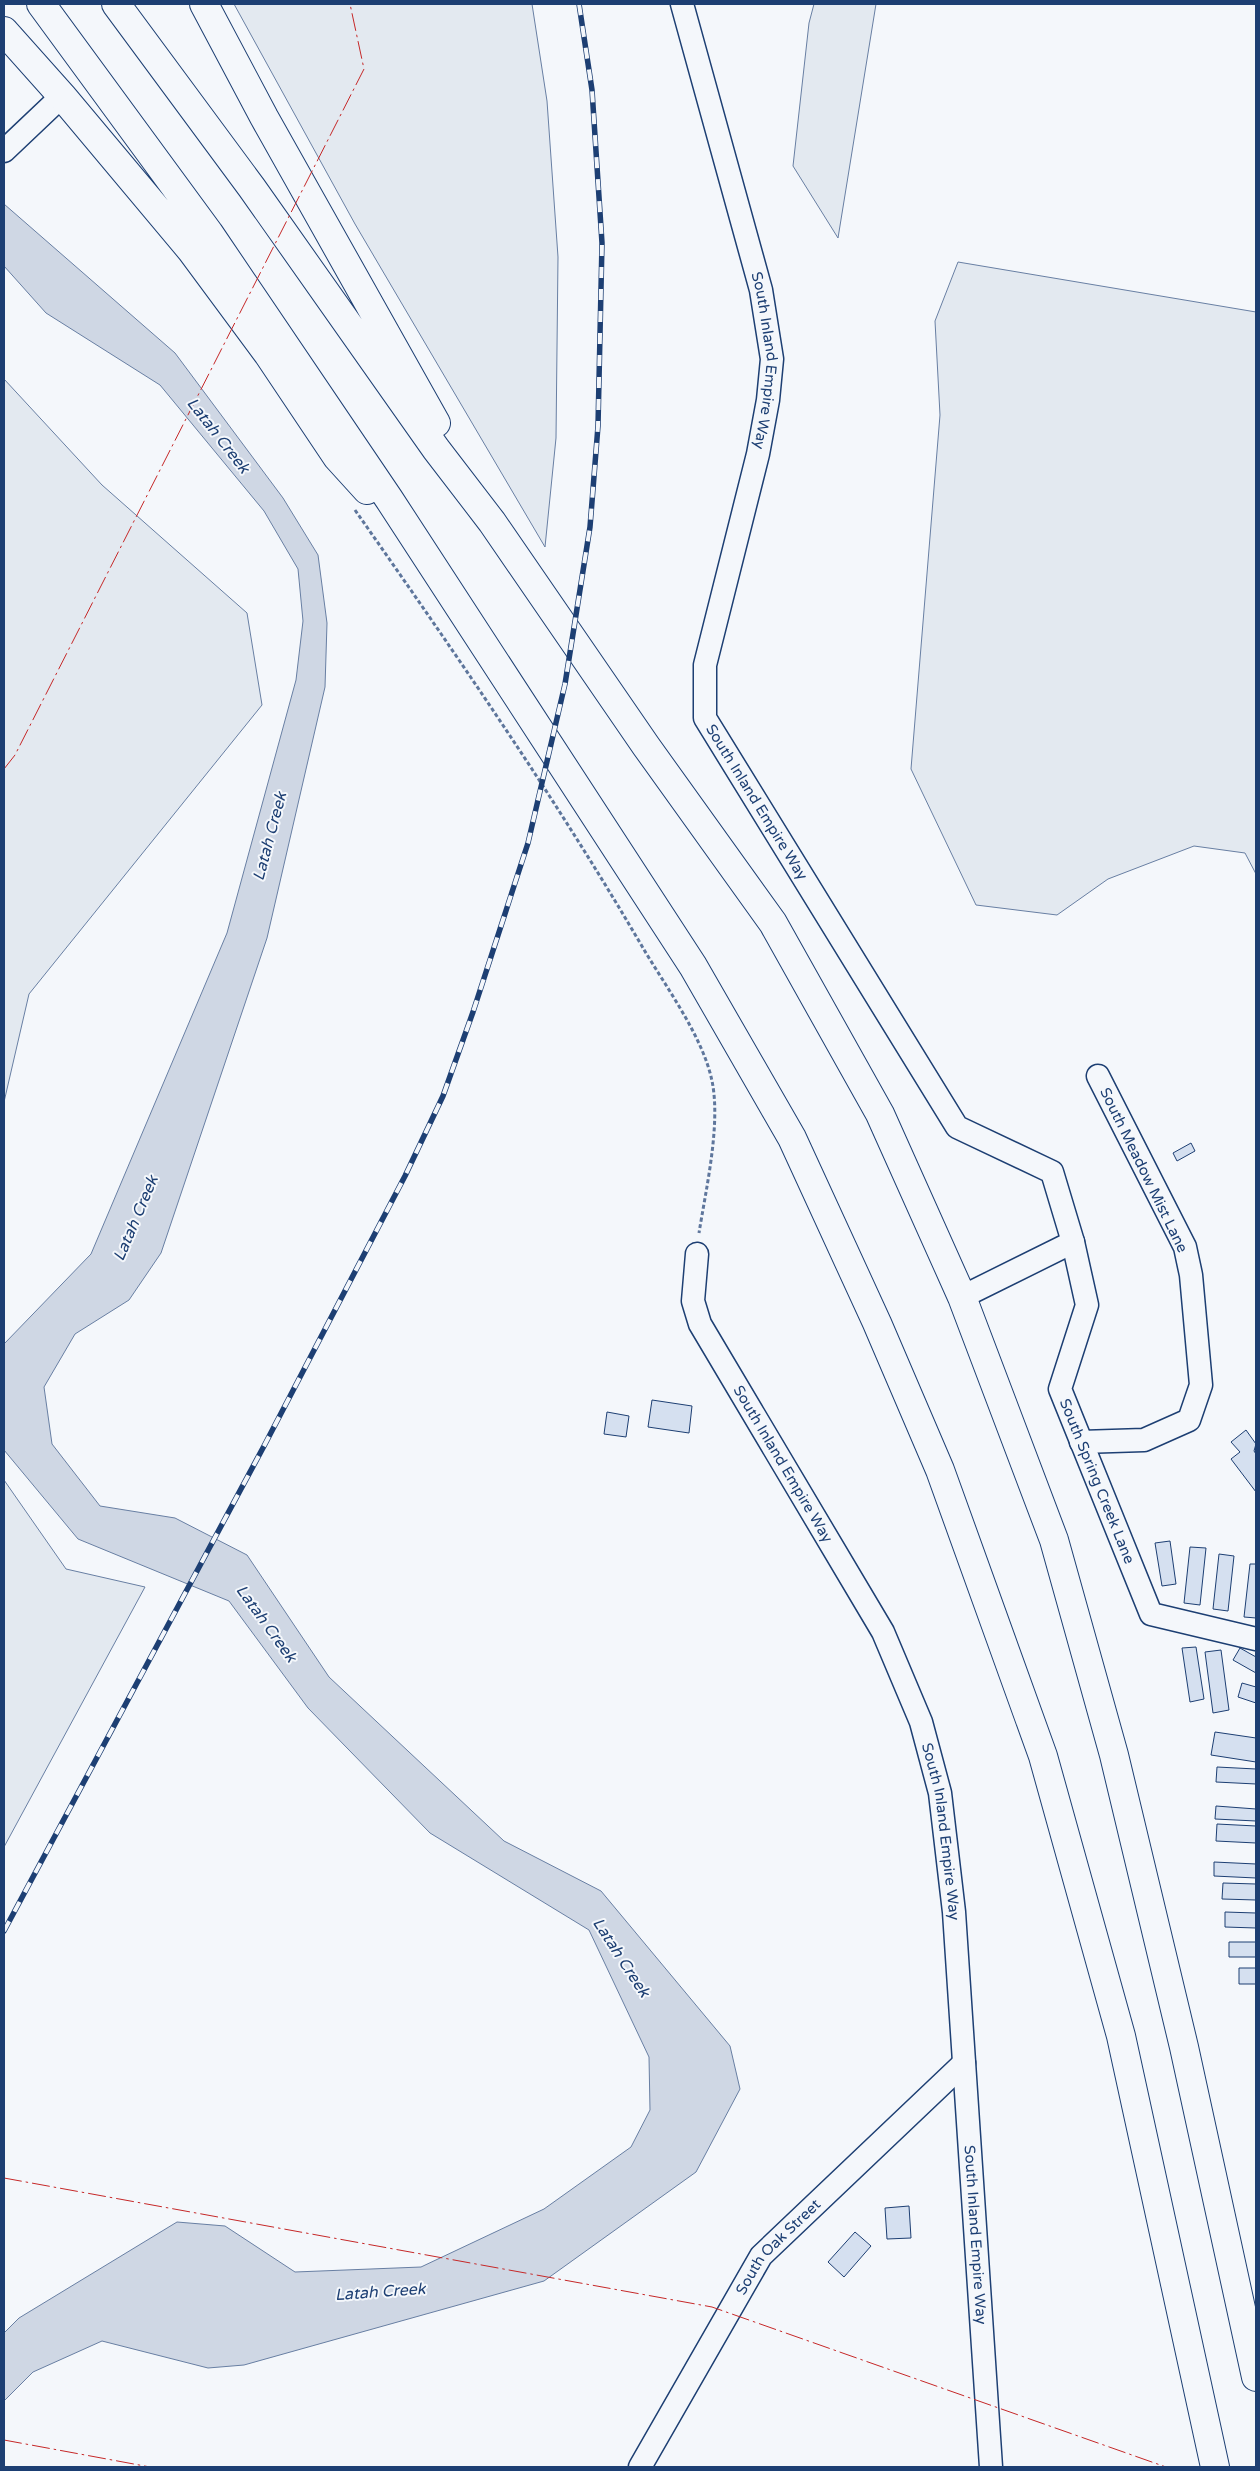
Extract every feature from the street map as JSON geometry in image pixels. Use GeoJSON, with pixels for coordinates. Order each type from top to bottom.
{"type":"FeatureCollection","features":[{"type":"Feature","properties":{"kind":"highway"},"geometry":{"type":"LineString","coordinates":[[41,4],[209,233],[427,558],[692,966],[792,1138],[877,1324],[940,1470],[1043,1756],[1121,2036],[1215,2467]]}},
{"type":"Feature","properties":{"kind":"highway"},"geometry":{"type":"LineString","coordinates":[[116,4],[252,188],[436,450],[492,522],[646,746],[773,923],[880,1114],[962,1297],[1054,1540],[1114,1755],[1184,2047],[1256,2377]]}},
{"type":"Feature","properties":{"kind":"highway"},"geometry":{"type":"LineString","coordinates":[[204,4],[264,117],[492,522]]}},
{"type":"Feature","properties":{"kind":"highway"},"geometry":{"type":"LineString","coordinates":[[4,31],[62,96],[191,250],[268,354],[337,458],[427,558]]}},
{"type":"Feature","properties":{"kind":"street","name":"South Inland Empire Way"},"geometry":{"type":"LineString","coordinates":[[682,4],[761,290],[772,359],[768,400],[758,454],[705,665],[705,718],[957,1127],[1052,1172],[1073,1242]]}},
{"type":"Feature","properties":{"kind":"street"},"geometry":{"type":"LineString","coordinates":[[4,151],[62,96]]}},
{"type":"Feature","properties":{"kind":"street","name":"South Meadow Mist Lane"},"geometry":{"type":"LineString","coordinates":[[1081,1442],[1144,1440],[1189,1420],[1201,1385],[1191,1275],[1185,1247],[1098,1076]]}},
{"type":"Feature","properties":{"kind":"street"},"geometry":{"type":"LineString","coordinates":[[962,1297],[1073,1242]]}},
{"type":"Feature","properties":{"kind":"street","name":"South Spring Creek Lane"},"geometry":{"type":"LineString","coordinates":[[1073,1242],[1086,1305],[1060,1389],[1151,1614],[1256,1639]]}},
{"type":"Feature","properties":{"kind":"street","name":"South Inland Empire Way"},"geometry":{"type":"LineString","coordinates":[[696,1254],[693,1301],[700,1324],[883,1632],[921,1722],[941,1803],[954,1912],[991,2467]]}},
{"type":"Feature","properties":{"kind":"street","name":"South Oak Street"},"geometry":{"type":"LineString","coordinates":[[640,2467],[761,2256],[964,2063]]}},
{"type":"Feature","properties":{"kind":"path"},"geometry":{"type":"LineString","coordinates":[[353,507],[552,800],[616,902],[698,1043],[712,1079],[715,1105],[696,1254]]}},
{"type":"Feature","properties":{"kind":"shaded area"},"geometry":{"type":"Polygon","coordinates":[[[234,4],[532,4],[547,101],[558,257],[556,438],[545,547],[355,224],[234,4]]]}},
{"type":"Feature","properties":{"kind":"shaded area"},"geometry":{"type":"Polygon","coordinates":[[[814,4],[876,4],[838,238],[793,166],[809,23],[814,4]]]}},
{"type":"Feature","properties":{"kind":"shaded area"},"geometry":{"type":"Polygon","coordinates":[[[958,262],[1256,312],[1256,874],[1245,853],[1194,846],[1108,879],[1057,915],[976,905],[911,769],[940,415],[935,321],[958,262]]]}},
{"type":"Feature","properties":{"kind":"shaded area"},"geometry":{"type":"Polygon","coordinates":[[[4,379],[102,485],[247,613],[262,705],[29,994],[4,1102],[4,379]]]}},
{"type":"Feature","properties":{"kind":"shaded area"},"geometry":{"type":"Polygon","coordinates":[[[4,1480],[66,1569],[145,1587],[4,1847],[4,1480]]]}},
{"type":"Feature","properties":{"kind":"water","name":"Latah Creek"},"geometry":{"type":"Polygon","coordinates":[[[4,204],[175,353],[283,498],[318,555],[327,623],[325,687],[267,938],[161,1253],[129,1300],[75,1334],[44,1387],[52,1444],[100,1506],[175,1518],[247,1555],[329,1677],[504,1841],[601,1891],[730,2046],[740,2089],[696,2172],[544,2281],[244,2365],[208,2368],[102,2341],[33,2372],[4,2401],[4,2333],[19,2318],[177,2222],[225,2226],[295,2272],[421,2267],[544,2209],[631,2147],[650,2110],[649,2057],[589,1930],[430,1833],[308,1708],[229,1601],[78,1539],[4,1450],[4,1344],[91,1254],[227,933],[296,680],[303,621],[298,569],[264,511],[160,385],[46,313],[4,266],[4,204]]]}},
{"type":"Feature","properties":{"kind":"building"},"geometry":{"type":"Polygon","coordinates":[[[1191,1143],[1195,1151],[1177,1161],[1173,1153],[1191,1143]]]}},
{"type":"Feature","properties":{"kind":"building"},"geometry":{"type":"Polygon","coordinates":[[[652,1400],[692,1406],[689,1433],[648,1427],[652,1400]]]}},
{"type":"Feature","properties":{"kind":"building"},"geometry":{"type":"Polygon","coordinates":[[[607,1412],[629,1416],[626,1437],[604,1434],[607,1412]]]}},
{"type":"Feature","properties":{"kind":"building"},"geometry":{"type":"Polygon","coordinates":[[[1246,1430],[1256,1444],[1254,1451],[1256,1454],[1256,1492],[1231,1459],[1240,1452],[1231,1442],[1246,1430]]]}},
{"type":"Feature","properties":{"kind":"building"},"geometry":{"type":"Polygon","coordinates":[[[1170,1541],[1176,1584],[1162,1586],[1155,1543],[1170,1541]]]}},
{"type":"Feature","properties":{"kind":"building"},"geometry":{"type":"Polygon","coordinates":[[[1190,1547],[1206,1548],[1200,1605],[1184,1603],[1190,1547]]]}},
{"type":"Feature","properties":{"kind":"building"},"geometry":{"type":"Polygon","coordinates":[[[1219,1554],[1234,1556],[1228,1611],[1213,1609],[1219,1554]]]}},
{"type":"Feature","properties":{"kind":"building"},"geometry":{"type":"Polygon","coordinates":[[[1250,1564],[1256,1564],[1256,1618],[1244,1617],[1250,1564]]]}},
{"type":"Feature","properties":{"kind":"building"},"geometry":{"type":"Polygon","coordinates":[[[1196,1647],[1204,1699],[1190,1702],[1182,1648],[1196,1647]]]}},
{"type":"Feature","properties":{"kind":"building"},"geometry":{"type":"Polygon","coordinates":[[[1240,1648],[1256,1657],[1256,1673],[1233,1660],[1240,1648]]]}},
{"type":"Feature","properties":{"kind":"building"},"geometry":{"type":"Polygon","coordinates":[[[1221,1650],[1229,1710],[1213,1713],[1205,1652],[1221,1650]]]}},
{"type":"Feature","properties":{"kind":"building"},"geometry":{"type":"Polygon","coordinates":[[[1242,1683],[1256,1687],[1256,1703],[1238,1697],[1242,1683]]]}},
{"type":"Feature","properties":{"kind":"building"},"geometry":{"type":"Polygon","coordinates":[[[1215,1732],[1256,1738],[1256,1762],[1211,1755],[1215,1732]]]}},
{"type":"Feature","properties":{"kind":"building"},"geometry":{"type":"Polygon","coordinates":[[[1217,1767],[1256,1769],[1256,1784],[1216,1782],[1217,1767]]]}},
{"type":"Feature","properties":{"kind":"building"},"geometry":{"type":"Polygon","coordinates":[[[1216,1806],[1256,1809],[1256,1821],[1215,1819],[1216,1806]]]}},
{"type":"Feature","properties":{"kind":"building"},"geometry":{"type":"Polygon","coordinates":[[[1217,1824],[1256,1826],[1256,1843],[1216,1841],[1217,1824]]]}},
{"type":"Feature","properties":{"kind":"building"},"geometry":{"type":"Polygon","coordinates":[[[1214,1862],[1256,1864],[1256,1878],[1214,1876],[1214,1862]]]}},
{"type":"Feature","properties":{"kind":"building"},"geometry":{"type":"Polygon","coordinates":[[[1223,1883],[1256,1884],[1256,1900],[1222,1899],[1223,1883]]]}},
{"type":"Feature","properties":{"kind":"building"},"geometry":{"type":"Polygon","coordinates":[[[1225,1912],[1256,1913],[1256,1928],[1225,1927],[1225,1912]]]}},
{"type":"Feature","properties":{"kind":"building"},"geometry":{"type":"Polygon","coordinates":[[[1229,1942],[1256,1942],[1256,1957],[1229,1957],[1229,1942]]]}},
{"type":"Feature","properties":{"kind":"building"},"geometry":{"type":"Polygon","coordinates":[[[1239,1968],[1256,1968],[1256,1984],[1239,1984],[1239,1968]]]}},
{"type":"Feature","properties":{"kind":"building"},"geometry":{"type":"Polygon","coordinates":[[[909,2206],[911,2238],[887,2239],[885,2208],[909,2206]]]}},
{"type":"Feature","properties":{"kind":"building"},"geometry":{"type":"Polygon","coordinates":[[[855,2232],[871,2246],[844,2277],[828,2262],[855,2232]]]}},
{"type":"Feature","properties":{"kind":"railway"},"geometry":{"type":"LineString","coordinates":[[4,1931],[264,1446],[405,1176],[443,1096],[473,1012],[528,843],[565,684],[590,527],[598,426],[602,243],[592,90],[579,4]]}},
{"type":"Feature","properties":{"kind":"power"},"geometry":{"type":"LineString","coordinates":[[4,769],[15,755],[364,69],[350,4]]}},
{"type":"Feature","properties":{"kind":"power"},"geometry":{"type":"LineString","coordinates":[[4,2178],[712,2307],[1166,2467]]}},
{"type":"Feature","properties":{"kind":"power"},"geometry":{"type":"LineString","coordinates":[[4,2440],[150,2467]]}}]}
